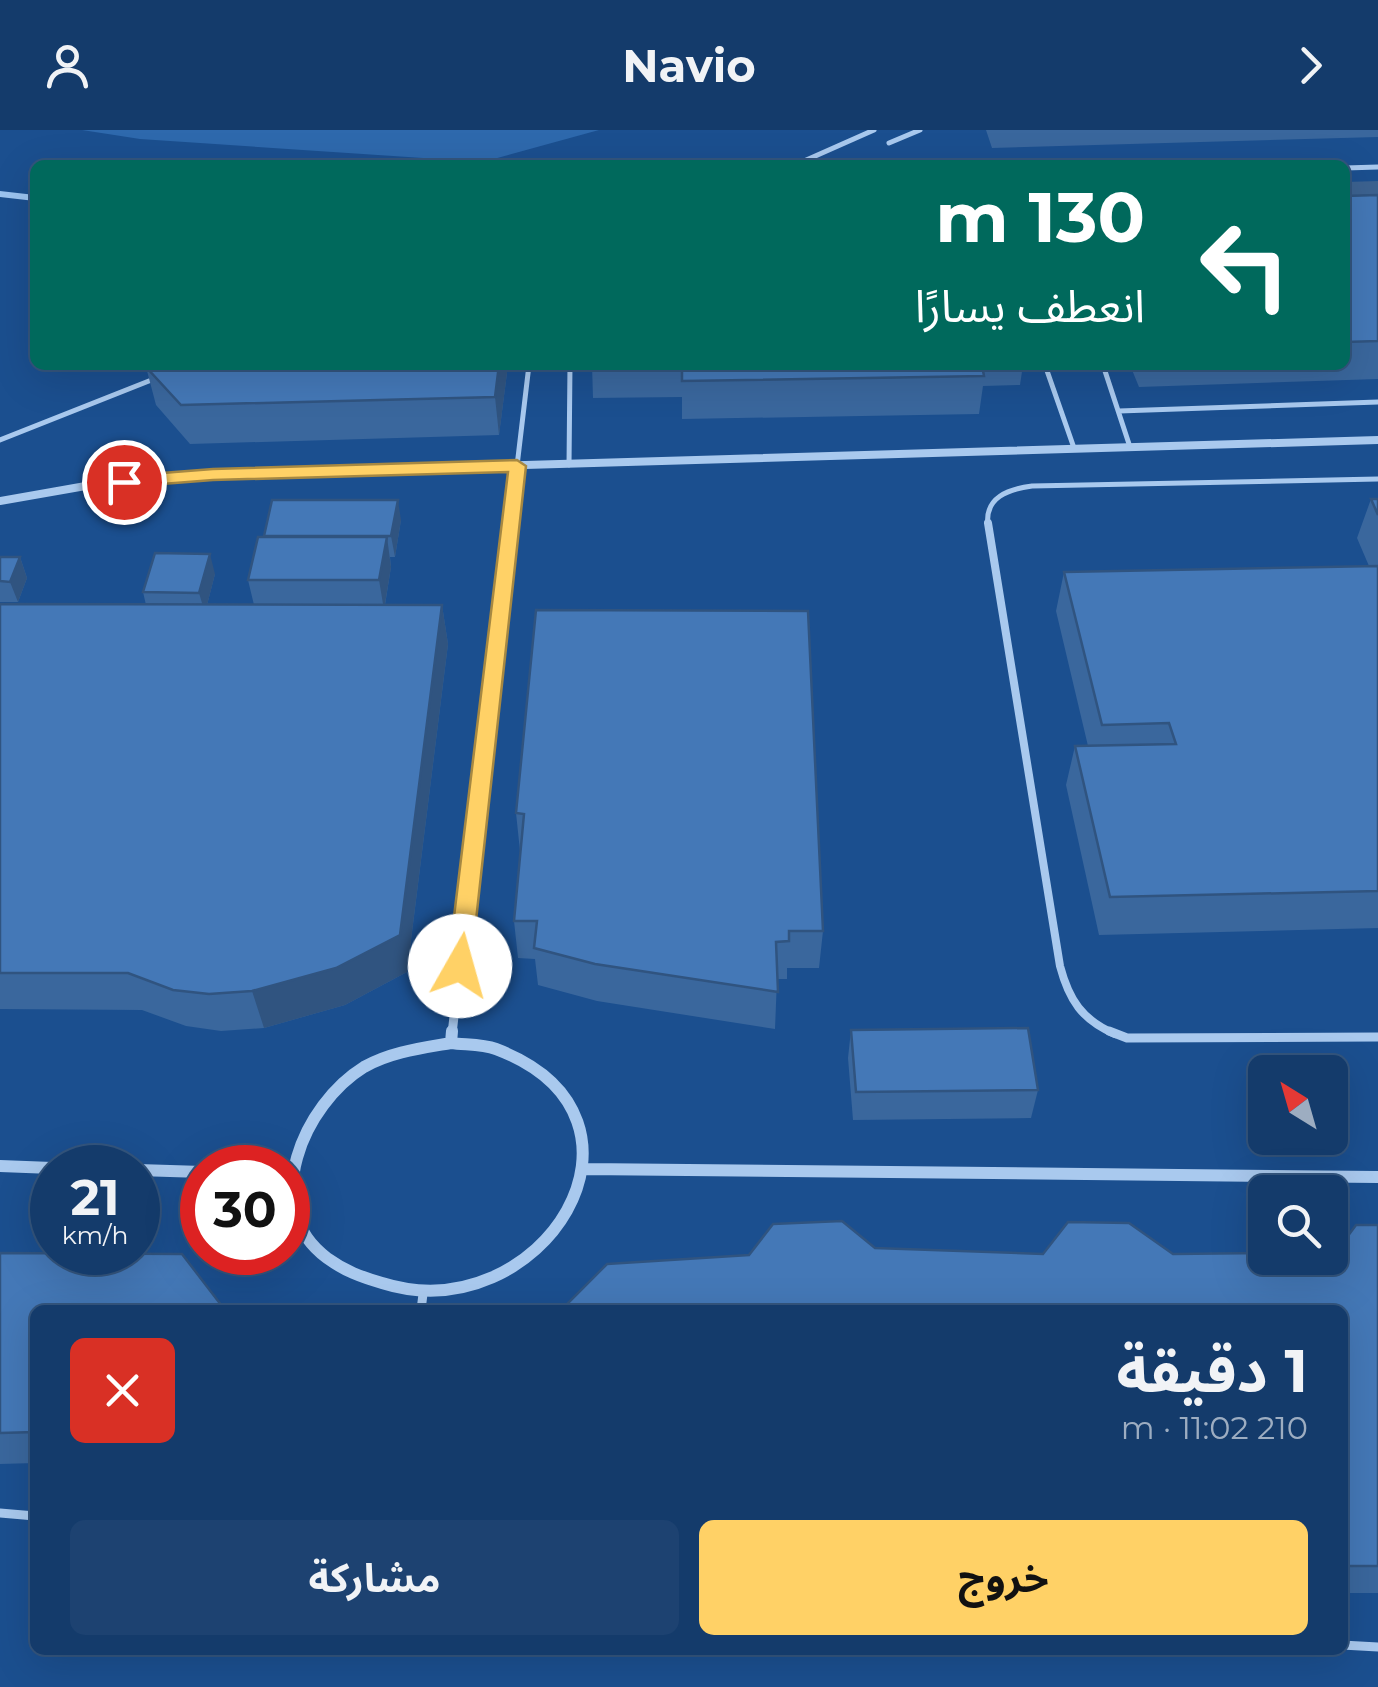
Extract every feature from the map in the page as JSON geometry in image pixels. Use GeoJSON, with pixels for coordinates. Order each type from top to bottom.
{"type":"FeatureCollection","features":[{"type":"Feature","properties":{"kind":"street"},"geometry":{"type":"LineString","coordinates":[[0,501],[97,484],[197,475],[1378,440]]}},
{"type":"Feature","properties":{"kind":"street"},"geometry":{"type":"LineString","coordinates":[[451,1043],[517,466]]}},
{"type":"Feature","properties":{"kind":"street"},"geometry":{"type":"LineString","coordinates":[[298,1145],[326,1097],[362,1068],[405,1050],[451,1043],[495,1049],[534,1066],[564,1094],[582,1129],[585,1169],[573,1207],[549,1242],[513,1270],[470,1288],[423,1294],[378,1288],[342,1270],[310,1240]]}},
{"type":"Feature","properties":{"kind":"street"},"geometry":{"type":"LineString","coordinates":[[0,1166],[30,1167]]}},
{"type":"Feature","properties":{"kind":"street"},"geometry":{"type":"LineString","coordinates":[[585,1169],[1378,1177]]}},
{"type":"Feature","properties":{"kind":"lane"},"geometry":{"type":"LineString","coordinates":[[806,160],[874,130]]}},
{"type":"Feature","properties":{"kind":"lane"},"geometry":{"type":"LineString","coordinates":[[889,144],[920,130]]}},
{"type":"Feature","properties":{"kind":"lane"},"geometry":{"type":"LineString","coordinates":[[1350,168],[1378,167]]}},
{"type":"Feature","properties":{"kind":"lane"},"geometry":{"type":"LineString","coordinates":[[517,466],[528,370]]}},
{"type":"Feature","properties":{"kind":"lane"},"geometry":{"type":"LineString","coordinates":[[568,464],[570,370]]}},
{"type":"Feature","properties":{"kind":"lane"},"geometry":{"type":"LineString","coordinates":[[1047,370],[1074,448]]}},
{"type":"Feature","properties":{"kind":"lane"},"geometry":{"type":"LineString","coordinates":[[1105,370],[1130,447]]}},
{"type":"Feature","properties":{"kind":"lane"},"geometry":{"type":"LineString","coordinates":[[0,440],[164,375]]}},
{"type":"Feature","properties":{"kind":"lane"},"geometry":{"type":"LineString","coordinates":[[1119,411],[1378,402]]}},
{"type":"Feature","properties":{"kind":"lane"},"geometry":{"type":"LineString","coordinates":[[1378,480],[1032,486],[1000,494],[986,517],[1060,966],[1074,1009],[1108,1032],[1126,1038],[1378,1037]]}},
{"type":"Feature","properties":{"kind":"lane"},"geometry":{"type":"LineString","coordinates":[[422,1305],[423,1294]]}},
{"type":"Feature","properties":{"kind":"lane"},"geometry":{"type":"LineString","coordinates":[[0,1514],[30,1516]]}},
{"type":"Feature","properties":{"kind":"lane"},"geometry":{"type":"LineString","coordinates":[[1348,1646],[1378,1648]]}},
{"type":"Feature","properties":{"kind":"shaded area"},"geometry":{"type":"Polygon","coordinates":[[[82,130],[599,130],[490,160],[140,139],[82,130]]]}},
{"type":"Feature","properties":{"kind":"building"},"geometry":{"type":"Polygon","coordinates":[[[1378,195],[1378,341],[1350,342],[1350,196],[1378,195]]]}},
{"type":"Feature","properties":{"kind":"building"},"geometry":{"type":"Polygon","coordinates":[[[149,370],[498,370],[495,397],[181,405],[149,370]]]}},
{"type":"Feature","properties":{"kind":"building"},"geometry":{"type":"Polygon","coordinates":[[[682,370],[983,370],[984,376],[682,381],[682,370]]]}},
{"type":"Feature","properties":{"kind":"building"},"geometry":{"type":"Polygon","coordinates":[[[272,500],[398,500],[391,536],[264,536],[272,500]]]}},
{"type":"Feature","properties":{"kind":"building"},"geometry":{"type":"Polygon","coordinates":[[[258,537],[387,537],[379,580],[248,580],[258,537]]]}},
{"type":"Feature","properties":{"kind":"building"},"geometry":{"type":"Polygon","coordinates":[[[155,553],[210,554],[199,593],[143,592],[155,553]]]}},
{"type":"Feature","properties":{"kind":"building"},"geometry":{"type":"Polygon","coordinates":[[[0,557],[20,557],[10,582],[0,581],[0,557]]]}},
{"type":"Feature","properties":{"kind":"building"},"geometry":{"type":"Polygon","coordinates":[[[1378,566],[1378,891],[1110,897],[1075,746],[1176,744],[1169,723],[1102,725],[1064,572],[1378,566]]]}},
{"type":"Feature","properties":{"kind":"building"},"geometry":{"type":"Polygon","coordinates":[[[0,604],[442,605],[400,935],[336,968],[252,991],[209,994],[173,990],[128,973],[0,973],[0,604]]]}},
{"type":"Feature","properties":{"kind":"building"},"geometry":{"type":"Polygon","coordinates":[[[536,610],[808,611],[823,931],[789,931],[789,941],[776,942],[778,992],[595,964],[534,948],[537,921],[514,921],[524,814],[516,813],[536,610]]]}},
{"type":"Feature","properties":{"kind":"building"},"geometry":{"type":"Polygon","coordinates":[[[1028,1028],[1038,1090],[856,1092],[851,1030],[1028,1028]]]}},
{"type":"Feature","properties":{"kind":"building"},"geometry":{"type":"Polygon","coordinates":[[[842,1221],[875,1248],[1043,1254],[1068,1222],[1129,1223],[1173,1254],[1248,1253],[1248,1275],[1348,1275],[1348,1236],[1356,1225],[1378,1225],[1378,1566],[1348,1566],[1348,1305],[566,1305],[607,1264],[749,1255],[773,1224],[842,1221]]]}},
{"type":"Feature","properties":{"kind":"building"},"geometry":{"type":"Polygon","coordinates":[[[0,1253],[30,1253],[30,1275],[160,1275],[160,1254],[180,1254],[180,1275],[198,1275],[221,1305],[30,1305],[30,1432],[0,1433],[0,1253]]]}},
{"type":"Feature","properties":{"kind":"waterway"},"geometry":{"type":"LineString","coordinates":[[1350,190],[1378,189]]}},
{"type":"Feature","properties":{"kind":"waterway"},"geometry":{"type":"LineString","coordinates":[[0,194],[30,197]]}},
{"type":"Feature","properties":{"kind":"route"},"geometry":{"type":"LineString","coordinates":[[124,482],[213,474],[517,466],[460,966]]}}]}
